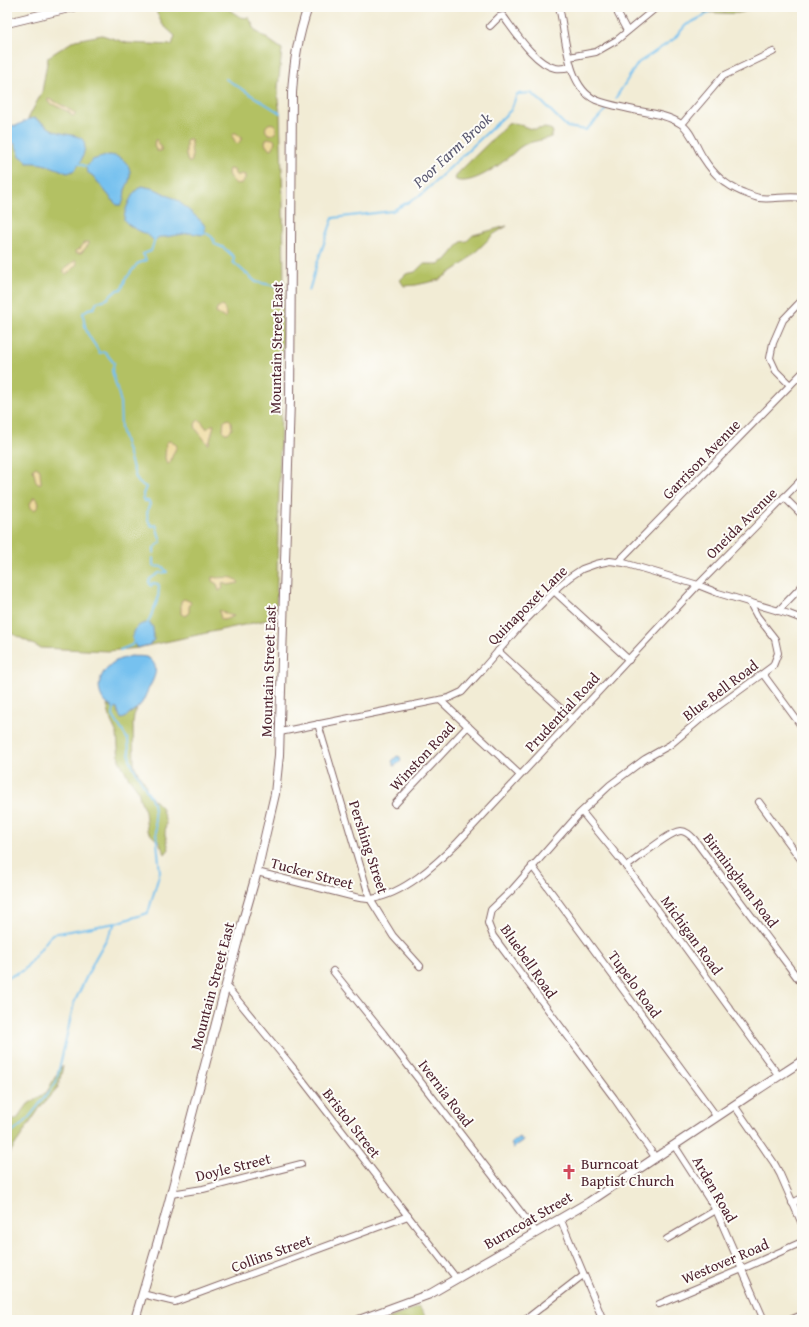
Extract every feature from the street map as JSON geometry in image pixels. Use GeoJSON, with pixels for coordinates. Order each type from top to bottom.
{"type":"FeatureCollection","features":[{"type":"Feature","properties":{"kind":"main road"},"geometry":{"type":"LineString","coordinates":[[7,23],[72,7]]}},
{"type":"Feature","properties":{"kind":"main road","name":"Mountain Street East"},"geometry":{"type":"LineString","coordinates":[[135,1320],[171,1194],[257,872],[274,794],[279,755],[280,732],[290,400],[292,92],[295,59],[301,29],[308,7]]}},
{"type":"Feature","properties":{"kind":"main road","name":"Burncoat Street"},"geometry":{"type":"LineString","coordinates":[[359,1320],[430,1294],[589,1202],[802,1061]]}},
{"type":"Feature","properties":{"kind":"street"},"geometry":{"type":"LineString","coordinates":[[560,7],[568,57],[574,75],[583,90],[595,99],[617,106],[661,116],[682,124],[688,131],[711,171],[732,188],[758,198],[802,198]]}},
{"type":"Feature","properties":{"kind":"street"},"geometry":{"type":"LineString","coordinates":[[616,7],[627,31]]}},
{"type":"Feature","properties":{"kind":"street"},"geometry":{"type":"LineString","coordinates":[[568,57],[596,52],[617,40],[657,7]]}},
{"type":"Feature","properties":{"kind":"street"},"geometry":{"type":"LineString","coordinates":[[490,26],[499,17],[503,16],[535,56],[544,64],[556,68],[571,67]]}},
{"type":"Feature","properties":{"kind":"street"},"geometry":{"type":"LineString","coordinates":[[682,124],[723,76],[773,52]]}},
{"type":"Feature","properties":{"kind":"street"},"geometry":{"type":"LineString","coordinates":[[790,385],[776,371],[770,358],[773,343],[783,320],[802,300]]}},
{"type":"Feature","properties":{"kind":"street","name":"Garrison Avenue"},"geometry":{"type":"LineString","coordinates":[[618,562],[802,373]]}},
{"type":"Feature","properties":{"kind":"street","name":"Oneida Avenue"},"geometry":{"type":"LineString","coordinates":[[698,585],[802,479]]}},
{"type":"Feature","properties":{"kind":"street"},"geometry":{"type":"LineString","coordinates":[[784,497],[802,514]]}},
{"type":"Feature","properties":{"kind":"street","name":"Quinapoxet Lane"},"geometry":{"type":"LineString","coordinates":[[280,732],[440,700],[462,692],[519,627],[570,576],[582,569],[610,561],[624,563],[698,585],[802,619]]}},
{"type":"Feature","properties":{"kind":"street","name":"Prudential Road"},"geometry":{"type":"LineString","coordinates":[[444,856],[698,585]]}},
{"type":"Feature","properties":{"kind":"street"},"geometry":{"type":"LineString","coordinates":[[778,610],[802,586]]}},
{"type":"Feature","properties":{"kind":"street"},"geometry":{"type":"LineString","coordinates":[[554,591],[629,660]]}},
{"type":"Feature","properties":{"kind":"street","name":"Blue Bell Road"},"geometry":{"type":"LineString","coordinates":[[623,775],[645,759],[670,745],[703,717],[773,666],[778,653],[774,639],[757,616],[750,603]]}},
{"type":"Feature","properties":{"kind":"street"},"geometry":{"type":"LineString","coordinates":[[498,651],[572,719]]}},
{"type":"Feature","properties":{"kind":"street"},"geometry":{"type":"LineString","coordinates":[[763,674],[802,728]]}},
{"type":"Feature","properties":{"kind":"street"},"geometry":{"type":"LineString","coordinates":[[440,700],[520,775]]}},
{"type":"Feature","properties":{"kind":"street","name":"Pershing Street"},"geometry":{"type":"LineString","coordinates":[[318,724],[370,899],[393,936],[420,966]]}},
{"type":"Feature","properties":{"kind":"street","name":"Winston Road"},"geometry":{"type":"LineString","coordinates":[[395,804],[468,726]]}},
{"type":"Feature","properties":{"kind":"street","name":"Bluebell Road"},"geometry":{"type":"LineString","coordinates":[[623,775],[610,784],[582,812],[512,890],[491,910],[488,923],[494,936],[614,1098],[655,1157]]}},
{"type":"Feature","properties":{"kind":"street"},"geometry":{"type":"LineString","coordinates":[[759,802],[802,861]]}},
{"type":"Feature","properties":{"kind":"street","name":"Michigan Road"},"geometry":{"type":"LineString","coordinates":[[582,812],[626,868],[779,1076]]}},
{"type":"Feature","properties":{"kind":"street","name":"Birmingham Road"},"geometry":{"type":"LineString","coordinates":[[626,868],[670,834],[680,831],[686,832],[694,839],[750,912],[802,984]]}},
{"type":"Feature","properties":{"kind":"street","name":"Tucker Street"},"geometry":{"type":"LineString","coordinates":[[257,872],[355,897],[370,899],[383,896],[397,890],[444,856]]}},
{"type":"Feature","properties":{"kind":"street","name":"Tupelo Road"},"geometry":{"type":"LineString","coordinates":[[532,866],[717,1117]]}},
{"type":"Feature","properties":{"kind":"street","name":"Ivernia Road"},"geometry":{"type":"LineString","coordinates":[[333,971],[383,1033],[536,1232]]}},
{"type":"Feature","properties":{"kind":"street","name":"Bristol Street"},"geometry":{"type":"LineString","coordinates":[[226,986],[286,1058],[456,1278]]}},
{"type":"Feature","properties":{"kind":"street"},"geometry":{"type":"LineString","coordinates":[[734,1105],[774,1163],[802,1224]]}},
{"type":"Feature","properties":{"kind":"street","name":"Arden Road"},"geometry":{"type":"LineString","coordinates":[[674,1145],[716,1210],[764,1320]]}},
{"type":"Feature","properties":{"kind":"street","name":"Doyle Street"},"geometry":{"type":"LineString","coordinates":[[171,1194],[203,1189],[301,1164]]}},
{"type":"Feature","properties":{"kind":"street"},"geometry":{"type":"LineString","coordinates":[[792,1203],[802,1198]]}},
{"type":"Feature","properties":{"kind":"street"},"geometry":{"type":"LineString","coordinates":[[668,1239],[716,1210]]}},
{"type":"Feature","properties":{"kind":"street","name":"Collins Street"},"geometry":{"type":"LineString","coordinates":[[142,1294],[175,1302],[408,1216]]}},
{"type":"Feature","properties":{"kind":"street"},"geometry":{"type":"LineString","coordinates":[[560,1218],[603,1320]]}},
{"type":"Feature","properties":{"kind":"street","name":"Westover Road"},"geometry":{"type":"LineString","coordinates":[[659,1304],[802,1242]]}},
{"type":"Feature","properties":{"kind":"street"},"geometry":{"type":"LineString","coordinates":[[525,1320],[583,1275]]}},
{"type":"Feature","properties":{"kind":"street"},"geometry":{"type":"LineString","coordinates":[[790,1320],[802,1315]]}},
{"type":"Feature","properties":{"kind":"green space"},"geometry":{"type":"Polygon","coordinates":[[[159,7],[225,7],[240,17],[249,18],[256,31],[282,49],[278,100],[280,114],[283,204],[284,289],[276,618],[137,648],[108,651],[40,648],[7,631],[7,152],[15,144],[42,92],[48,57],[75,40],[102,35],[127,43],[172,45],[175,36],[162,24],[156,11],[159,7]]]}},
{"type":"Feature","properties":{"kind":"green space"},"geometry":{"type":"Polygon","coordinates":[[[708,7],[752,7],[742,12],[735,13],[704,13],[708,7]]]}},
{"type":"Feature","properties":{"kind":"green space"},"geometry":{"type":"Polygon","coordinates":[[[514,123],[531,129],[549,129],[552,130],[553,133],[551,137],[525,144],[499,165],[477,178],[462,181],[456,180],[455,178],[459,172],[508,124],[514,123]]]}},
{"type":"Feature","properties":{"kind":"green space"},"geometry":{"type":"Polygon","coordinates":[[[507,226],[494,234],[463,264],[439,280],[404,286],[400,280],[406,274],[415,272],[423,264],[438,264],[446,260],[461,242],[467,241],[473,235],[507,226]]]}},
{"type":"Feature","properties":{"kind":"green space"},"geometry":{"type":"Polygon","coordinates":[[[107,705],[117,709],[118,714],[127,715],[137,709],[134,715],[133,724],[134,765],[145,783],[148,794],[161,807],[166,823],[165,834],[169,849],[165,854],[159,842],[147,831],[145,811],[138,790],[119,760],[117,734],[111,721],[107,705]]]}},
{"type":"Feature","properties":{"kind":"green space"},"geometry":{"type":"Polygon","coordinates":[[[63,1066],[58,1087],[41,1106],[7,1157],[7,1123],[17,1119],[28,1104],[47,1092],[59,1070],[63,1066]]]}},
{"type":"Feature","properties":{"kind":"green space"},"geometry":{"type":"Polygon","coordinates":[[[419,1307],[428,1320],[385,1320],[419,1307]]]}},
{"type":"Feature","properties":{"kind":"sand"},"geometry":{"type":"Polygon","coordinates":[[[48,99],[75,113],[75,115],[72,116],[69,112],[48,102],[48,99]]]}},
{"type":"Feature","properties":{"kind":"sand"},"geometry":{"type":"Polygon","coordinates":[[[269,124],[273,124],[275,125],[275,133],[269,134],[266,131],[266,127],[269,124]]]}},
{"type":"Feature","properties":{"kind":"sand"},"geometry":{"type":"Polygon","coordinates":[[[234,133],[242,138],[238,144],[232,136],[234,133]]]}},
{"type":"Feature","properties":{"kind":"sand"},"geometry":{"type":"Polygon","coordinates":[[[267,138],[275,141],[273,148],[271,149],[266,146],[265,142],[267,138]]]}},
{"type":"Feature","properties":{"kind":"sand"},"geometry":{"type":"Polygon","coordinates":[[[191,139],[192,161],[188,162],[186,155],[186,140],[191,139]]]}},
{"type":"Feature","properties":{"kind":"sand"},"geometry":{"type":"Polygon","coordinates":[[[155,140],[157,140],[161,145],[161,151],[157,151],[154,146],[155,140]]]}},
{"type":"Feature","properties":{"kind":"sand"},"geometry":{"type":"Polygon","coordinates":[[[229,169],[234,170],[237,176],[241,174],[245,175],[245,179],[242,183],[236,184],[231,179],[228,174],[229,169]]]}},
{"type":"Feature","properties":{"kind":"sand"},"geometry":{"type":"Polygon","coordinates":[[[89,242],[89,244],[81,253],[75,253],[75,251],[80,249],[84,243],[89,242]]]}},
{"type":"Feature","properties":{"kind":"sand"},"geometry":{"type":"Polygon","coordinates":[[[76,260],[77,264],[73,269],[66,274],[64,273],[64,269],[76,260]]]}},
{"type":"Feature","properties":{"kind":"sand"},"geometry":{"type":"Polygon","coordinates":[[[222,306],[226,315],[225,318],[216,313],[217,309],[222,306]]]}},
{"type":"Feature","properties":{"kind":"sand"},"geometry":{"type":"Polygon","coordinates":[[[229,419],[231,421],[232,429],[228,433],[225,433],[223,431],[224,421],[229,419]]]}},
{"type":"Feature","properties":{"kind":"sand"},"geometry":{"type":"Polygon","coordinates":[[[198,420],[200,420],[207,429],[211,425],[214,425],[209,444],[196,429],[195,424],[198,420]]]}},
{"type":"Feature","properties":{"kind":"sand"},"geometry":{"type":"Polygon","coordinates":[[[170,441],[177,446],[170,463],[167,464],[165,458],[166,443],[170,441]]]}},
{"type":"Feature","properties":{"kind":"sand"},"geometry":{"type":"Polygon","coordinates":[[[36,467],[40,470],[41,483],[38,484],[36,482],[33,469],[36,467]]]}},
{"type":"Feature","properties":{"kind":"sand"},"geometry":{"type":"Polygon","coordinates":[[[34,497],[37,499],[39,504],[34,510],[31,508],[30,504],[34,497]]]}},
{"type":"Feature","properties":{"kind":"sand"},"geometry":{"type":"Polygon","coordinates":[[[212,577],[230,577],[239,583],[228,585],[223,582],[223,588],[219,591],[217,584],[212,581],[212,577]]]}},
{"type":"Feature","properties":{"kind":"sand"},"geometry":{"type":"Polygon","coordinates":[[[184,599],[191,602],[189,612],[186,616],[181,614],[181,601],[184,599]]]}},
{"type":"Feature","properties":{"kind":"sand"},"geometry":{"type":"Polygon","coordinates":[[[220,610],[226,614],[234,616],[224,620],[221,619],[220,610]]]}},
{"type":"Feature","properties":{"kind":"water"},"geometry":{"type":"Polygon","coordinates":[[[34,118],[53,130],[79,137],[83,140],[85,144],[81,161],[74,170],[67,173],[43,164],[27,163],[26,160],[20,156],[15,144],[7,140],[7,124],[16,126],[34,118]]]}},
{"type":"Feature","properties":{"kind":"water"},"geometry":{"type":"Polygon","coordinates":[[[109,155],[122,159],[126,162],[130,170],[129,181],[125,190],[124,200],[121,205],[117,205],[114,202],[93,176],[87,172],[86,168],[92,160],[109,155]]]}},
{"type":"Feature","properties":{"kind":"water"},"geometry":{"type":"Polygon","coordinates":[[[142,186],[155,189],[177,200],[201,221],[205,226],[205,233],[203,235],[190,233],[159,237],[154,241],[147,235],[131,227],[124,220],[124,216],[132,195],[142,186]]]}},
{"type":"Feature","properties":{"kind":"water"},"geometry":{"type":"Polygon","coordinates":[[[146,623],[151,624],[153,628],[154,640],[149,645],[137,648],[132,638],[133,635],[138,626],[146,623]]]}},
{"type":"Feature","properties":{"kind":"water"},"geometry":{"type":"Polygon","coordinates":[[[131,656],[150,659],[156,670],[141,704],[125,718],[121,719],[117,709],[108,705],[102,698],[99,686],[102,674],[110,665],[118,660],[131,656]]]}},
{"type":"Feature","properties":{"kind":"water"},"geometry":{"type":"Polygon","coordinates":[[[397,756],[400,757],[401,760],[394,766],[392,761],[397,756]]]}},
{"type":"Feature","properties":{"kind":"water"},"geometry":{"type":"Polygon","coordinates":[[[519,1137],[523,1140],[522,1142],[513,1148],[511,1143],[519,1137]]]}},
{"type":"Feature","properties":{"kind":"waterway","name":"Poor Farm Brook"},"geometry":{"type":"LineString","coordinates":[[615,99],[638,63],[674,39],[686,25],[704,16],[716,7]]}},
{"type":"Feature","properties":{"kind":"waterway"},"geometry":{"type":"LineString","coordinates":[[226,79],[280,113]]}},
{"type":"Feature","properties":{"kind":"waterway","name":"Poor Farm Brook"},"geometry":{"type":"LineString","coordinates":[[309,291],[333,218],[392,211],[421,195],[511,110],[517,94],[531,93],[567,127],[586,130],[606,110]]}},
{"type":"Feature","properties":{"kind":"waterway","name":"Poor Farm Brook"},"geometry":{"type":"LineString","coordinates":[[78,163],[89,168]]}},
{"type":"Feature","properties":{"kind":"waterway","name":"Poor Farm Brook"},"geometry":{"type":"LineString","coordinates":[[203,231],[212,237],[215,244],[224,248],[234,257],[233,262],[256,282],[281,287]]}},
{"type":"Feature","properties":{"kind":"waterway"},"geometry":{"type":"LineString","coordinates":[[154,553],[154,548],[161,542],[156,525],[152,526],[149,521],[147,512],[150,504],[148,501],[144,501],[143,494],[146,487],[139,483],[136,478],[121,429],[120,399],[112,371],[114,363],[105,352],[99,353],[86,330],[83,313],[88,309],[94,308],[97,302],[107,299],[117,290],[122,289],[125,280],[137,264],[146,260],[143,254],[151,251],[155,239]]}},
{"type":"Feature","properties":{"kind":"waterway"},"geometry":{"type":"LineString","coordinates":[[147,625],[158,599],[159,586],[158,584],[153,583],[151,586],[149,582],[150,579],[159,573],[167,572],[163,567],[153,566],[153,558]]}},
{"type":"Feature","properties":{"kind":"waterway"},"geometry":{"type":"LineString","coordinates":[[120,650],[132,645],[134,641]]}},
{"type":"Feature","properties":{"kind":"waterway"},"geometry":{"type":"LineString","coordinates":[[7,978],[24,970],[52,934],[116,923],[148,913],[160,872],[153,802],[130,761],[128,740],[113,716],[114,706]]}},
{"type":"Feature","properties":{"kind":"waterway"},"geometry":{"type":"LineString","coordinates":[[7,1137],[26,1121],[56,1083],[74,1003],[95,959],[115,924]]}},
{"type":"Feature","properties":{"kind":"place","name":"Burncoat Baptist Church"},"geometry":{"type":"Point","coordinates":[569,1172]}}]}
